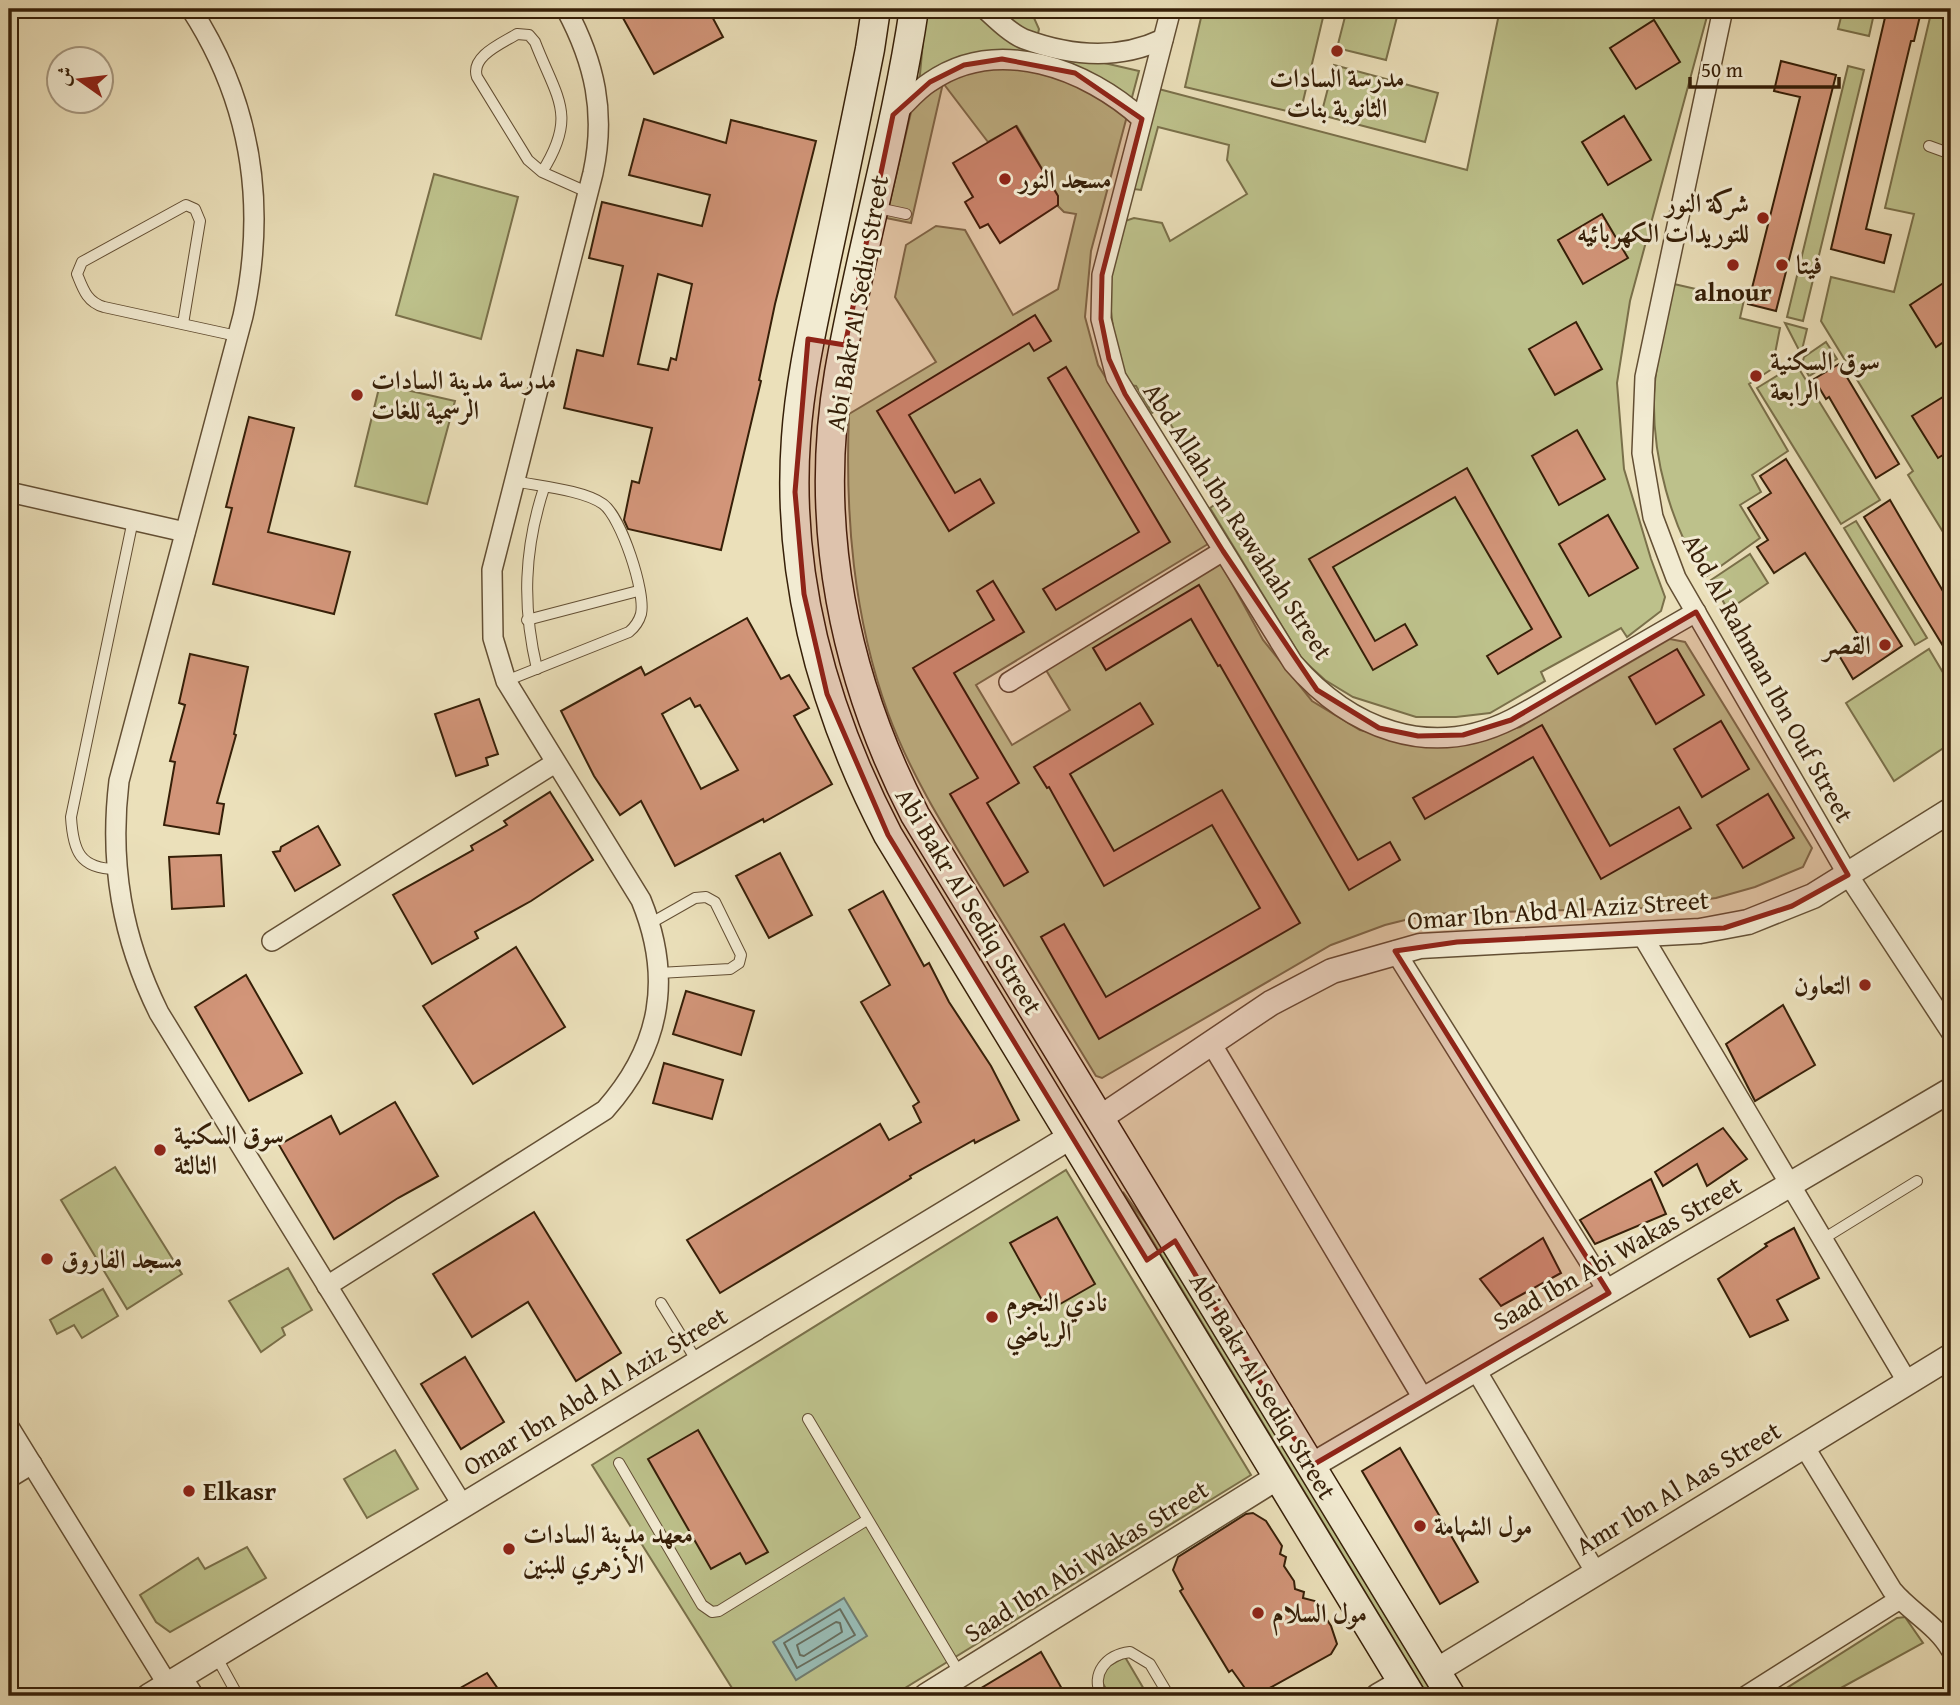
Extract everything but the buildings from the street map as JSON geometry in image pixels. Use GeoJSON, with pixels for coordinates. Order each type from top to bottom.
{"type":"FeatureCollection","features":[{"type":"Feature","properties":{"kind":"main road","name":"Abi Bakr Al Sediq Street"},"geometry":{"type":"LineString","coordinates":[[876,9],[870,49],[808,339],[796,441],[797,543],[817,657],[844,742],[888,835],[1278,1477],[1397,1691]]}},
{"type":"Feature","properties":{"kind":"main road","name":"Abi Bakr Al Sediq Street"},"geometry":{"type":"LineString","coordinates":[[914,9],[845,345],[831,450],[831,511],[838,589],[854,666],[878,739],[896,778],[1451,1696]]}},
{"type":"Feature","properties":{"kind":"main road"},"geometry":{"type":"LineString","coordinates":[[808,339],[845,345]]}},
{"type":"Feature","properties":{"kind":"main road"},"geometry":{"type":"LineString","coordinates":[[864,789],[896,778]]}},
{"type":"Feature","properties":{"kind":"main road"},"geometry":{"type":"LineString","coordinates":[[1147,1260],[1175,1241]]}},
{"type":"Feature","properties":{"kind":"street"},"geometry":{"type":"LineString","coordinates":[[191,9],[229,80],[247,136],[255,196],[254,257],[237,336],[119,781],[116,869],[131,947],[159,1013],[463,1506]]}},
{"type":"Feature","properties":{"kind":"street"},"geometry":{"type":"LineString","coordinates":[[327,1286],[605,1111],[622,1092],[647,1048],[659,999],[659,973],[651,923],[641,900],[506,681],[493,638],[490,593],[492,570],[600,134],[598,95],[589,56],[566,9]]}},
{"type":"Feature","properties":{"kind":"street"},"geometry":{"type":"LineString","coordinates":[[985,9],[1022,38],[1087,54],[1140,50],[1163,39]]}},
{"type":"Feature","properties":{"kind":"street","name":"Abd Allah Ibn Rawahah Street"},"geometry":{"type":"LineString","coordinates":[[1171,9],[1102,275],[1100,297],[1104,340],[1125,394],[1293,663],[1317,690],[1346,712],[1379,727],[1418,736],[1463,735],[1511,720],[1696,612]]}},
{"type":"Feature","properties":{"kind":"street","name":"Abd Al Rahman Ibn Ouf Street"},"geometry":{"type":"LineString","coordinates":[[1723,9],[1647,365],[1642,415],[1642,453],[1653,517],[1676,578],[1848,875],[1951,1032]]}},
{"type":"Feature","properties":{"kind":"street"},"geometry":{"type":"LineString","coordinates":[[893,116],[930,82],[964,65],[1002,59],[1075,73],[1120,99],[1142,119]]}},
{"type":"Feature","properties":{"kind":"street"},"geometry":{"type":"LineString","coordinates":[[9,492],[185,532]]}},
{"type":"Feature","properties":{"kind":"street"},"geometry":{"type":"LineString","coordinates":[[1009,682],[1223,551]]}},
{"type":"Feature","properties":{"kind":"street"},"geometry":{"type":"LineString","coordinates":[[272,941],[555,763]]}},
{"type":"Feature","properties":{"kind":"street","name":"Omar Ibn Abd Al Aziz Street"},"geometry":{"type":"LineString","coordinates":[[1100,1118],[1210,1043],[1300,986],[1332,971],[1395,951],[1457,942],[1700,932],[1748,922],[1792,906],[1848,875],[1951,810]]}},
{"type":"Feature","properties":{"kind":"street"},"geometry":{"type":"LineString","coordinates":[[1642,935],[1908,1383]]}},
{"type":"Feature","properties":{"kind":"street"},"geometry":{"type":"LineString","coordinates":[[1395,951],[1609,1293]]}},
{"type":"Feature","properties":{"kind":"street"},"geometry":{"type":"LineString","coordinates":[[1210,1043],[1424,1400]]}},
{"type":"Feature","properties":{"kind":"street","name":"Saad Ibn Abi Wakas Street"},"geometry":{"type":"LineString","coordinates":[[1311,1466],[1951,1090]]}},
{"type":"Feature","properties":{"kind":"street","name":"Omar Ibn Abd Al Aziz Street"},"geometry":{"type":"LineString","coordinates":[[173,1688],[216,1656],[1072,1136]]}},
{"type":"Feature","properties":{"kind":"street","name":"Amr Ibn Al Aas Street"},"geometry":{"type":"LineString","coordinates":[[1436,1671],[1951,1356]]}},
{"type":"Feature","properties":{"kind":"street"},"geometry":{"type":"LineString","coordinates":[[1476,1370],[1597,1573]]}},
{"type":"Feature","properties":{"kind":"street"},"geometry":{"type":"LineString","coordinates":[[9,1427],[173,1688]]}},
{"type":"Feature","properties":{"kind":"street"},"geometry":{"type":"LineString","coordinates":[[1804,1446],[1900,1599],[1941,1633],[1951,1650]]}},
{"type":"Feature","properties":{"kind":"street"},"geometry":{"type":"LineString","coordinates":[[9,1478],[32,1464]]}},
{"type":"Feature","properties":{"kind":"street","name":"Saad Ibn Abi Wakas Street"},"geometry":{"type":"LineString","coordinates":[[926,1696],[1278,1477]]}},
{"type":"Feature","properties":{"kind":"street"},"geometry":{"type":"LineString","coordinates":[[1746,1696],[1900,1599]]}},
{"type":"Feature","properties":{"kind":"lane"},"geometry":{"type":"LineString","coordinates":[[541,172],[559,145],[562,114],[535,42],[529,35],[517,34],[480,59],[475,71],[528,160],[541,172],[587,192]]}},
{"type":"Feature","properties":{"kind":"lane"},"geometry":{"type":"LineString","coordinates":[[1929,146],[1951,154]]}},
{"type":"Feature","properties":{"kind":"lane"},"geometry":{"type":"LineString","coordinates":[[183,324],[200,221],[195,209],[186,205],[82,261],[77,274],[87,296],[98,305],[183,324],[237,336]]}},
{"type":"Feature","properties":{"kind":"lane"},"geometry":{"type":"LineString","coordinates":[[874,207],[906,214]]}},
{"type":"Feature","properties":{"kind":"lane"},"geometry":{"type":"LineString","coordinates":[[506,681],[629,632],[640,614],[628,547],[609,510],[593,498],[514,481]]}},
{"type":"Feature","properties":{"kind":"lane"},"geometry":{"type":"LineString","coordinates":[[537,669],[527,620],[528,554],[544,488]]}},
{"type":"Feature","properties":{"kind":"lane"},"geometry":{"type":"LineString","coordinates":[[116,869],[98,869],[86,863],[75,843],[71,817],[133,520]]}},
{"type":"Feature","properties":{"kind":"lane"},"geometry":{"type":"LineString","coordinates":[[527,620],[638,591]]}},
{"type":"Feature","properties":{"kind":"lane"},"geometry":{"type":"LineString","coordinates":[[651,923],[695,898],[706,897],[715,902],[741,955],[739,963],[730,969],[659,973]]}},
{"type":"Feature","properties":{"kind":"lane"},"geometry":{"type":"LineString","coordinates":[[1823,1239],[1917,1181]]}},
{"type":"Feature","properties":{"kind":"lane"},"geometry":{"type":"LineString","coordinates":[[661,1303],[698,1363]]}},
{"type":"Feature","properties":{"kind":"lane"},"geometry":{"type":"LineString","coordinates":[[808,1419],[960,1674]]}},
{"type":"Feature","properties":{"kind":"lane"},"geometry":{"type":"LineString","coordinates":[[619,1463],[702,1605],[712,1612],[719,1611],[867,1520]]}},
{"type":"Feature","properties":{"kind":"lane"},"geometry":{"type":"LineString","coordinates":[[1101,1696],[1097,1681],[1100,1670],[1107,1660],[1130,1652],[1150,1664],[1169,1696]]}},
{"type":"Feature","properties":{"kind":"lane"},"geometry":{"type":"LineString","coordinates":[[216,1656],[238,1696]]}},
{"type":"Feature","properties":{"kind":"highlighted area"},"geometry":{"type":"Polygon","coordinates":[[[1002,59],[1075,73],[1142,119],[1102,275],[1101,319],[1109,359],[1125,394],[1223,551],[1317,690],[1379,728],[1418,736],[1463,735],[1511,720],[1696,612],[1848,875],[1792,906],[1724,928],[1457,942],[1395,951],[1609,1293],[1311,1466],[1175,1241],[1147,1260],[888,835],[827,694],[804,594],[795,492],[808,339],[845,345],[893,115],[930,82],[964,65],[1002,59]]]}},
{"type":"Feature","properties":{"kind":"green space"},"geometry":{"type":"Polygon","coordinates":[[[926,9],[1030,9],[1039,29],[1035,47],[1139,71],[1091,251],[1085,317],[1098,365],[1208,544],[976,685],[1012,745],[1070,710],[1043,665],[1218,558],[1263,640],[1312,701],[1360,730],[1408,740],[1469,739],[1520,727],[1670,639],[1685,642],[1812,848],[1803,867],[1755,887],[1716,898],[1644,908],[1429,914],[1385,925],[1331,945],[1102,1078],[1096,1076],[919,782],[888,713],[876,676],[859,602],[848,490],[849,414],[936,362],[895,297],[906,245],[936,226],[965,230],[1013,315],[1058,289],[1076,214],[1064,212],[1058,206],[1058,196],[1017,126],[988,142],[943,83],[911,223],[886,218],[920,74],[926,9]]]}},
{"type":"Feature","properties":{"kind":"green space"},"geometry":{"type":"Polygon","coordinates":[[[1203,9],[1325,9],[1300,114],[1185,87],[1203,9]]]}},
{"type":"Feature","properties":{"kind":"green space"},"geometry":{"type":"Polygon","coordinates":[[[1347,9],[1399,9],[1386,60],[1337,48],[1347,9]]]}},
{"type":"Feature","properties":{"kind":"green space"},"geometry":{"type":"Polygon","coordinates":[[[1500,9],[1709,9],[1630,301],[1617,383],[1624,469],[1665,597],[1661,611],[1627,637],[1621,628],[1541,672],[1545,681],[1490,713],[1456,717],[1416,717],[1353,697],[1325,680],[1302,659],[1210,508],[1217,503],[1161,408],[1152,413],[1136,386],[1120,384],[1109,295],[1119,223],[1134,218],[1162,223],[1170,241],[1247,194],[1227,160],[1229,145],[1158,127],[1141,190],[1133,189],[1155,88],[1467,170],[1500,9]]]}},
{"type":"Feature","properties":{"kind":"green space"},"geometry":{"type":"Polygon","coordinates":[[[1843,9],[1875,9],[1869,36],[1838,29],[1843,9]]]}},
{"type":"Feature","properties":{"kind":"green space"},"geometry":{"type":"Polygon","coordinates":[[[1932,9],[1951,9],[1951,545],[1908,475],[1913,471],[1821,321],[1831,277],[1894,292],[1914,214],[1885,208],[1932,9]]]}},
{"type":"Feature","properties":{"kind":"green space"},"geometry":{"type":"Polygon","coordinates":[[[1334,65],[1438,93],[1425,142],[1321,115],[1334,65]]]}},
{"type":"Feature","properties":{"kind":"green space"},"geometry":{"type":"Polygon","coordinates":[[[1848,66],[1864,70],[1803,321],[1787,317],[1848,66]]]}},
{"type":"Feature","properties":{"kind":"green space"},"geometry":{"type":"Polygon","coordinates":[[[434,174],[518,197],[481,339],[396,315],[434,174]]]}},
{"type":"Feature","properties":{"kind":"green space"},"geometry":{"type":"Polygon","coordinates":[[[1674,284],[1744,300],[1740,318],[1780,328],[1772,369],[1749,384],[1788,451],[1752,475],[1761,492],[1740,505],[1760,538],[1704,578],[1673,513],[1656,443],[1655,380],[1674,284]]]}},
{"type":"Feature","properties":{"kind":"green space"},"geometry":{"type":"Polygon","coordinates":[[[1785,323],[1807,329],[1801,354],[1785,323]]]}},
{"type":"Feature","properties":{"kind":"green space"},"geometry":{"type":"Polygon","coordinates":[[[1826,342],[1837,359],[1809,376],[1802,364],[1804,357],[1826,342]]]}},
{"type":"Feature","properties":{"kind":"green space"},"geometry":{"type":"Polygon","coordinates":[[[1796,364],[1880,500],[1841,524],[1757,388],[1796,364]]]}},
{"type":"Feature","properties":{"kind":"green space"},"geometry":{"type":"Polygon","coordinates":[[[380,384],[455,401],[427,504],[355,486],[380,384]]]}},
{"type":"Feature","properties":{"kind":"green space"},"geometry":{"type":"Polygon","coordinates":[[[1856,521],[1927,638],[1915,645],[1844,528],[1856,521]]]}},
{"type":"Feature","properties":{"kind":"green space"},"geometry":{"type":"Polygon","coordinates":[[[1750,554],[1768,583],[1728,610],[1711,580],[1750,554]]]}},
{"type":"Feature","properties":{"kind":"green space"},"geometry":{"type":"Polygon","coordinates":[[[1929,649],[1951,686],[1951,743],[1894,781],[1846,703],[1929,649]]]}},
{"type":"Feature","properties":{"kind":"green space"},"geometry":{"type":"Polygon","coordinates":[[[115,1167],[182,1274],[127,1309],[61,1200],[115,1167]]]}},
{"type":"Feature","properties":{"kind":"green space","name":"نادي النجوم الرياضي"},"geometry":{"type":"Polygon","coordinates":[[[1066,1170],[1251,1475],[892,1696],[737,1696],[592,1465],[1066,1170]]]}},
{"type":"Feature","properties":{"kind":"green space"},"geometry":{"type":"Polygon","coordinates":[[[1123,1192],[1165,1249],[1441,1696],[1428,1696],[1123,1192]]]}},
{"type":"Feature","properties":{"kind":"green space"},"geometry":{"type":"Polygon","coordinates":[[[288,1268],[312,1310],[282,1328],[285,1335],[261,1352],[229,1301],[288,1268]]]}},
{"type":"Feature","properties":{"kind":"green space"},"geometry":{"type":"Polygon","coordinates":[[[103,1289],[118,1316],[82,1338],[74,1325],[57,1334],[50,1320],[103,1289]]]}},
{"type":"Feature","properties":{"kind":"green space"},"geometry":{"type":"Polygon","coordinates":[[[395,1450],[418,1489],[367,1518],[344,1479],[395,1450]]]}},
{"type":"Feature","properties":{"kind":"green space"},"geometry":{"type":"Polygon","coordinates":[[[247,1547],[266,1578],[170,1632],[156,1622],[140,1595],[198,1558],[205,1569],[247,1547]]]}},
{"type":"Feature","properties":{"kind":"green space"},"geometry":{"type":"Polygon","coordinates":[[[1905,1617],[1923,1643],[1839,1689],[1837,1696],[1774,1696],[1897,1618],[1905,1617]]]}},
{"type":"Feature","properties":{"kind":"green space"},"geometry":{"type":"Polygon","coordinates":[[[1125,1657],[1148,1696],[1110,1696],[1097,1673],[1125,1657]]]}},
{"type":"Feature","properties":{"kind":"water"},"geometry":{"type":"Polygon","coordinates":[[[844,1598],[867,1636],[796,1680],[773,1642],[844,1598]]]}},
{"type":"Feature","properties":{"kind":"place","name":"مدرسة السادات الثانوية بنات"},"geometry":{"type":"Point","coordinates":[1337,51]}},
{"type":"Feature","properties":{"kind":"place","name":"مسجد النور"},"geometry":{"type":"Point","coordinates":[1005,179]}},
{"type":"Feature","properties":{"kind":"place","name":"شركة النور للتوريدات الكهربائيه"},"geometry":{"type":"Point","coordinates":[1763,218]}},
{"type":"Feature","properties":{"kind":"place","name":"alnour"},"geometry":{"type":"Point","coordinates":[1733,265]}},
{"type":"Feature","properties":{"kind":"place","name":"فيتا"},"geometry":{"type":"Point","coordinates":[1782,265]}},
{"type":"Feature","properties":{"kind":"place","name":"سوق السكنية الرابعة"},"geometry":{"type":"Point","coordinates":[1756,376]}},
{"type":"Feature","properties":{"kind":"place","name":"مدرسة مدينة السادات الرسمية للغات"},"geometry":{"type":"Point","coordinates":[357,395]}},
{"type":"Feature","properties":{"kind":"place","name":"القصر"},"geometry":{"type":"Point","coordinates":[1885,645]}},
{"type":"Feature","properties":{"kind":"place","name":"التعاون"},"geometry":{"type":"Point","coordinates":[1865,985]}},
{"type":"Feature","properties":{"kind":"place","name":"سوق السكنية الثالثة"},"geometry":{"type":"Point","coordinates":[160,1150]}},
{"type":"Feature","properties":{"kind":"place","name":"مسجد الفاروق"},"geometry":{"type":"Point","coordinates":[47,1259]}},
{"type":"Feature","properties":{"kind":"place","name":"نادي النجوم الرياضي"},"geometry":{"type":"Point","coordinates":[992,1317]}},
{"type":"Feature","properties":{"kind":"place","name":"Elkasr"},"geometry":{"type":"Point","coordinates":[189,1491]}},
{"type":"Feature","properties":{"kind":"place","name":"مول الشهامة"},"geometry":{"type":"Point","coordinates":[1420,1526]}},
{"type":"Feature","properties":{"kind":"place","name":"معهد مدينة السادات الأزهري للبنين"},"geometry":{"type":"Point","coordinates":[509,1549]}},
{"type":"Feature","properties":{"kind":"place","name":"مول السلام"},"geometry":{"type":"Point","coordinates":[1258,1613]}}]}
